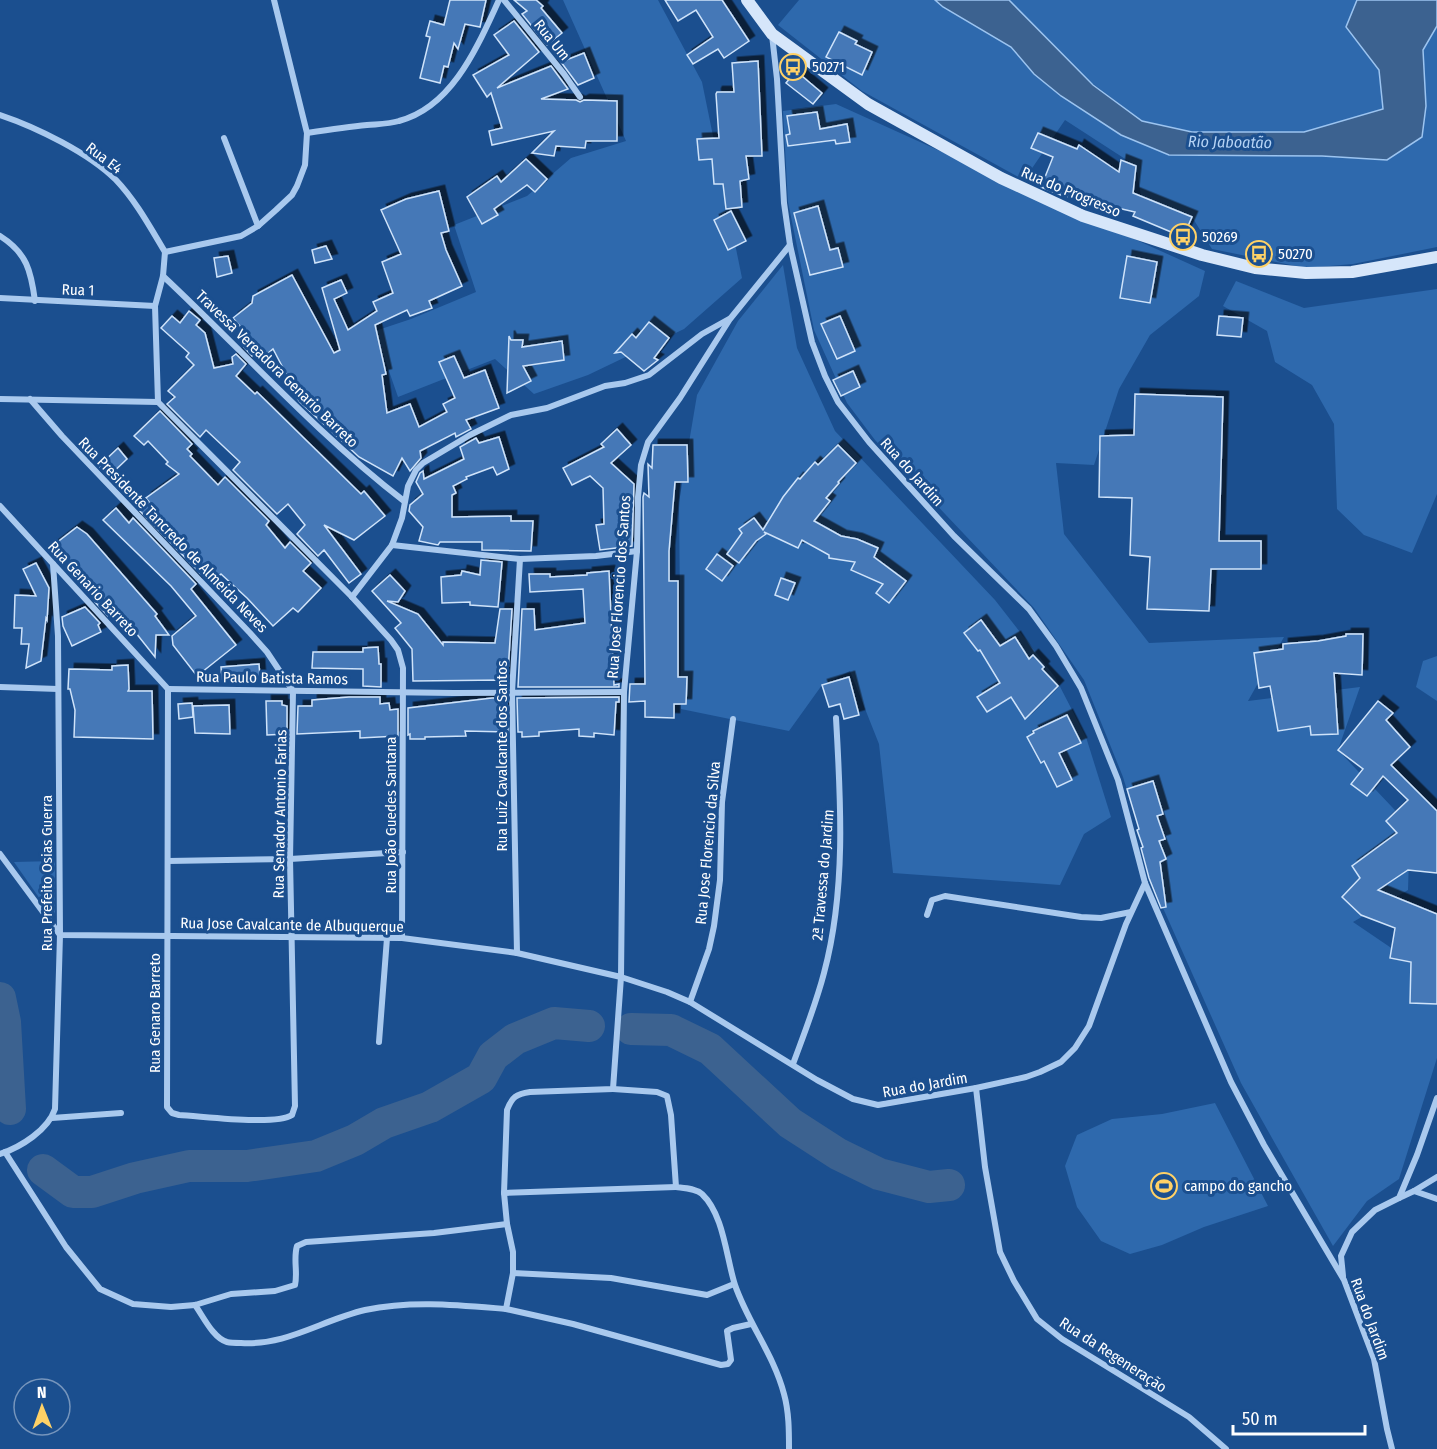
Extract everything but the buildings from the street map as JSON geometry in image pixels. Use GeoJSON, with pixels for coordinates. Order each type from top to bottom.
{"type":"FeatureCollection","features":[{"type":"Feature","properties":{"kind":"street"},"geometry":{"type":"LineString","coordinates":[[274,0],[307,133],[305,165],[292,195],[258,226],[241,237],[165,252],[163,276],[155,306],[158,402],[352,597],[398,650],[403,668],[403,692]]}},
{"type":"Feature","properties":{"kind":"street"},"geometry":{"type":"LineString","coordinates":[[307,133],[399,121],[420,113],[435,102],[474,53],[499,0]]}},
{"type":"Feature","properties":{"kind":"street","name":"Rua Um"},"geometry":{"type":"LineString","coordinates":[[504,0],[580,97]]}},
{"type":"Feature","properties":{"kind":"street","name":"Rua do Progresso"},"geometry":{"type":"LineString","coordinates":[[747,0],[772,34],[868,104],[1001,178],[1083,216],[1138,236],[1255,268],[1306,273],[1352,272],[1437,257]]}},
{"type":"Feature","properties":{"kind":"street","name":"Rua do Jardim"},"geometry":{"type":"LineString","coordinates":[[772,34],[789,245],[812,342],[825,376],[838,402],[868,442],[954,536],[1029,609],[1056,646],[1081,688],[1118,780],[1145,882],[1231,1082],[1264,1145],[1344,1280],[1374,1359],[1392,1449]]}},
{"type":"Feature","properties":{"kind":"street","name":"Rua E4"},"geometry":{"type":"LineString","coordinates":[[0,116],[60,142],[115,179],[134,201],[165,252]]}},
{"type":"Feature","properties":{"kind":"street"},"geometry":{"type":"LineString","coordinates":[[224,138],[258,226]]}},
{"type":"Feature","properties":{"kind":"street"},"geometry":{"type":"LineString","coordinates":[[0,236],[20,251],[32,276],[34,301]]}},
{"type":"Feature","properties":{"kind":"street","name":"Rua Jose Florencio dos Santos"},"geometry":{"type":"LineString","coordinates":[[613,1089],[621,977],[624,692],[637,551],[638,497],[644,451],[703,364],[730,319],[789,245]]}},
{"type":"Feature","properties":{"kind":"street","name":"Travessa Vereadora Genario Barreto"},"geometry":{"type":"LineString","coordinates":[[163,276],[226,334],[312,424],[404,501]]}},
{"type":"Feature","properties":{"kind":"street","name":"Rua 1"},"geometry":{"type":"LineString","coordinates":[[0,298],[155,306]]}},
{"type":"Feature","properties":{"kind":"street"},"geometry":{"type":"LineString","coordinates":[[352,597],[392,545],[402,518],[408,486],[416,470],[423,463],[470,435],[511,415],[547,408],[605,386],[625,383],[649,375],[702,334],[730,319]]}},
{"type":"Feature","properties":{"kind":"street"},"geometry":{"type":"LineString","coordinates":[[0,399],[158,402]]}},
{"type":"Feature","properties":{"kind":"street","name":"Rua Presidente Tancredo de Almeida Neves"},"geometry":{"type":"LineString","coordinates":[[30,399],[62,436],[250,633],[267,652],[293,691]]}},
{"type":"Feature","properties":{"kind":"street","name":"Rua Genario Barreto"},"geometry":{"type":"LineString","coordinates":[[0,506],[168,688]]}},
{"type":"Feature","properties":{"kind":"street"},"geometry":{"type":"LineString","coordinates":[[392,545],[520,560],[586,557],[637,551]]}},
{"type":"Feature","properties":{"kind":"street","name":"Rua Luiz Cavalcante dos Santos"},"geometry":{"type":"LineString","coordinates":[[517,953],[512,692],[520,560]]}},
{"type":"Feature","properties":{"kind":"street","name":"Rua Prefeito Osias Guerra"},"geometry":{"type":"LineString","coordinates":[[52,1118],[56,1088],[60,935],[57,625],[53,564]]}},
{"type":"Feature","properties":{"kind":"street"},"geometry":{"type":"LineString","coordinates":[[0,687],[58,689]]}},
{"type":"Feature","properties":{"kind":"street"},"geometry":{"type":"LineString","coordinates":[[168,688],[168,935]]}},
{"type":"Feature","properties":{"kind":"street","name":"Rua Paulo Batista Ramos"},"geometry":{"type":"LineString","coordinates":[[168,688],[403,692],[624,692]]}},
{"type":"Feature","properties":{"kind":"street","name":"Rua Senador Antonio Farias"},"geometry":{"type":"LineString","coordinates":[[167,1091],[167,1107],[175,1115],[283,1119],[292,1115],[295,1106],[290,859],[293,691]]}},
{"type":"Feature","properties":{"kind":"street","name":"Rua João Guedes Santana"},"geometry":{"type":"LineString","coordinates":[[402,938],[403,692]]}},
{"type":"Feature","properties":{"kind":"street","name":"2ª Travessa do Jardim"},"geometry":{"type":"LineString","coordinates":[[793,1064],[825,973],[837,897],[841,801],[836,718]]}},
{"type":"Feature","properties":{"kind":"street","name":"Rua Jose Florencio da Silva"},"geometry":{"type":"LineString","coordinates":[[690,1002],[709,949],[714,926],[720,880],[722,802],[733,719]]}},
{"type":"Feature","properties":{"kind":"street"},"geometry":{"type":"LineString","coordinates":[[168,861],[290,859],[403,852]]}},
{"type":"Feature","properties":{"kind":"street"},"geometry":{"type":"LineString","coordinates":[[0,854],[60,935]]}},
{"type":"Feature","properties":{"kind":"street","name":"Rua do Jardim"},"geometry":{"type":"LineString","coordinates":[[621,977],[649,985],[690,1002],[853,1099],[878,1105],[976,1088],[1040,1072],[1061,1062],[1075,1048],[1089,1026],[1131,912],[1145,882]]}},
{"type":"Feature","properties":{"kind":"street"},"geometry":{"type":"LineString","coordinates":[[927,915],[932,900],[945,896],[1081,917],[1101,918],[1131,912]]}},
{"type":"Feature","properties":{"kind":"street","name":"Rua Jose Cavalcante de Albuquerque"},"geometry":{"type":"LineString","coordinates":[[60,935],[402,938],[517,953],[621,977]]}},
{"type":"Feature","properties":{"kind":"street","name":"Rua Genaro Barreto"},"geometry":{"type":"LineString","coordinates":[[167,1091],[168,935]]}},
{"type":"Feature","properties":{"kind":"street"},"geometry":{"type":"LineString","coordinates":[[379,1042],[387,938]]}},
{"type":"Feature","properties":{"kind":"street","name":"Rua da Regeneração"},"geometry":{"type":"LineString","coordinates":[[976,1088],[985,1167],[1000,1252],[1037,1319],[1062,1339],[1188,1417],[1227,1449]]}},
{"type":"Feature","properties":{"kind":"street"},"geometry":{"type":"LineString","coordinates":[[506,1309],[513,1273],[513,1252],[504,1193],[507,1110],[512,1098],[520,1093],[530,1092],[613,1089],[657,1092],[667,1096],[671,1115],[676,1187]]}},
{"type":"Feature","properties":{"kind":"street"},"geometry":{"type":"LineString","coordinates":[[1399,1197],[1437,1098]]}},
{"type":"Feature","properties":{"kind":"street"},"geometry":{"type":"LineString","coordinates":[[121,1113],[52,1118],[38,1133],[2,1153],[66,1247],[100,1289],[133,1304],[171,1307],[195,1305],[231,1294],[275,1291],[295,1285],[294,1255],[297,1246],[306,1242],[434,1233],[507,1224]]}},
{"type":"Feature","properties":{"kind":"street"},"geometry":{"type":"LineString","coordinates":[[1344,1280],[1341,1256],[1352,1232],[1375,1210],[1437,1177]]}},
{"type":"Feature","properties":{"kind":"street"},"geometry":{"type":"LineString","coordinates":[[504,1193],[676,1187],[699,1192],[711,1208],[720,1227],[734,1284],[785,1395],[789,1449]]}},
{"type":"Feature","properties":{"kind":"street"},"geometry":{"type":"LineString","coordinates":[[1414,1191],[1437,1199]]}},
{"type":"Feature","properties":{"kind":"street"},"geometry":{"type":"LineString","coordinates":[[1326,1251],[1341,1256]]}},
{"type":"Feature","properties":{"kind":"street"},"geometry":{"type":"LineString","coordinates":[[513,1273],[611,1278],[707,1295],[734,1284]]}},
{"type":"Feature","properties":{"kind":"street"},"geometry":{"type":"LineString","coordinates":[[195,1305],[217,1335],[227,1342],[267,1343],[362,1311],[399,1305],[435,1303],[506,1309],[573,1324],[721,1365],[728,1364],[731,1360],[727,1331],[751,1324]]}},
{"type":"Feature","properties":{"kind":"shaded area"},"geometry":{"type":"Polygon","coordinates":[[[563,0],[658,0],[702,82],[742,278],[684,329],[588,375],[534,394],[495,359],[398,397],[375,331],[476,292],[454,225],[527,196],[571,158],[626,141],[563,0]]]}},
{"type":"Feature","properties":{"kind":"shaded area"},"geometry":{"type":"Polygon","coordinates":[[[799,0],[935,0],[1011,47],[1034,74],[1061,96],[1121,135],[1322,156],[1387,160],[1426,106],[1423,50],[1437,26],[1437,247],[1353,264],[1306,268],[1212,249],[1192,217],[1141,196],[1136,166],[1065,120],[1024,180],[862,91],[778,25],[799,0]]]}},
{"type":"Feature","properties":{"kind":"shaded area"},"geometry":{"type":"Polygon","coordinates":[[[1009,0],[1357,0],[1347,27],[1379,70],[1383,109],[1304,132],[1192,132],[1142,121],[1088,80],[1009,0]]]}},
{"type":"Feature","properties":{"kind":"shaded area"},"geometry":{"type":"Polygon","coordinates":[[[836,104],[1205,271],[1199,296],[1150,335],[1119,389],[1094,465],[1056,463],[1064,534],[1149,643],[1284,637],[1248,701],[1360,687],[1338,750],[1410,826],[1408,890],[1353,922],[1437,979],[1437,1058],[1399,1179],[1367,1201],[1333,1246],[1241,1083],[1163,908],[1123,777],[1084,680],[1034,608],[875,440],[847,403],[814,330],[788,202],[783,111],[836,104]]]}},
{"type":"Feature","properties":{"kind":"shaded area"},"geometry":{"type":"Polygon","coordinates":[[[783,265],[797,348],[835,431],[995,600],[1055,677],[1086,737],[1111,817],[1084,834],[1060,885],[893,873],[879,744],[850,671],[822,685],[789,731],[681,709],[679,502],[697,395],[738,321],[783,265]]]}},
{"type":"Feature","properties":{"kind":"shaded area"},"geometry":{"type":"Polygon","coordinates":[[[1236,281],[1304,308],[1437,289],[1437,494],[1412,553],[1364,535],[1337,509],[1334,424],[1312,385],[1275,362],[1267,331],[1223,306],[1236,281]]]}},
{"type":"Feature","properties":{"kind":"shaded area"},"geometry":{"type":"Polygon","coordinates":[[[1437,656],[1437,701],[1416,687],[1423,661],[1437,656]]]}},
{"type":"Feature","properties":{"kind":"shaded area"},"geometry":{"type":"Polygon","coordinates":[[[55,861],[55,916],[47,909],[14,862],[55,861]]]}},
{"type":"Feature","properties":{"kind":"shaded area","name":"campo do gancho"},"geometry":{"type":"Polygon","coordinates":[[[1215,1103],[1268,1206],[1204,1227],[1162,1245],[1130,1254],[1101,1241],[1077,1207],[1065,1166],[1077,1135],[1112,1119],[1162,1114],[1215,1103]]]}},
{"type":"Feature","properties":{"kind":"water","name":"Rio Jaboatão"},"geometry":{"type":"Polygon","coordinates":[[[935,0],[1009,0],[1093,85],[1142,121],[1192,132],[1304,132],[1383,109],[1379,70],[1346,27],[1357,0],[1437,0],[1437,26],[1423,50],[1426,106],[1422,137],[1387,160],[1322,156],[1169,155],[1121,135],[1061,96],[1034,74],[1011,47],[935,0]]]}},
{"type":"Feature","properties":{"kind":"waterway"},"geometry":{"type":"LineString","coordinates":[[0,998],[5,1022],[10,1109]]}},
{"type":"Feature","properties":{"kind":"waterway"},"geometry":{"type":"LineString","coordinates":[[43,1170],[73,1192],[92,1192],[135,1178],[189,1166],[247,1166],[316,1156],[355,1140],[384,1123],[430,1107],[481,1078],[493,1056],[515,1039],[554,1023],[589,1026]]}},
{"type":"Feature","properties":{"kind":"waterway"},"geometry":{"type":"LineString","coordinates":[[631,1029],[671,1030],[710,1049],[790,1123],[838,1154],[879,1174],[929,1187],[949,1185]]}},
{"type":"Feature","properties":{"kind":"place","name":"50271"},"geometry":{"type":"Point","coordinates":[793,67]}},
{"type":"Feature","properties":{"kind":"place","name":"50269"},"geometry":{"type":"Point","coordinates":[1183,237]}},
{"type":"Feature","properties":{"kind":"place","name":"50270"},"geometry":{"type":"Point","coordinates":[1259,254]}},
{"type":"Feature","properties":{"kind":"place","name":"campo do gancho"},"geometry":{"type":"Point","coordinates":[1164,1186]}}]}
